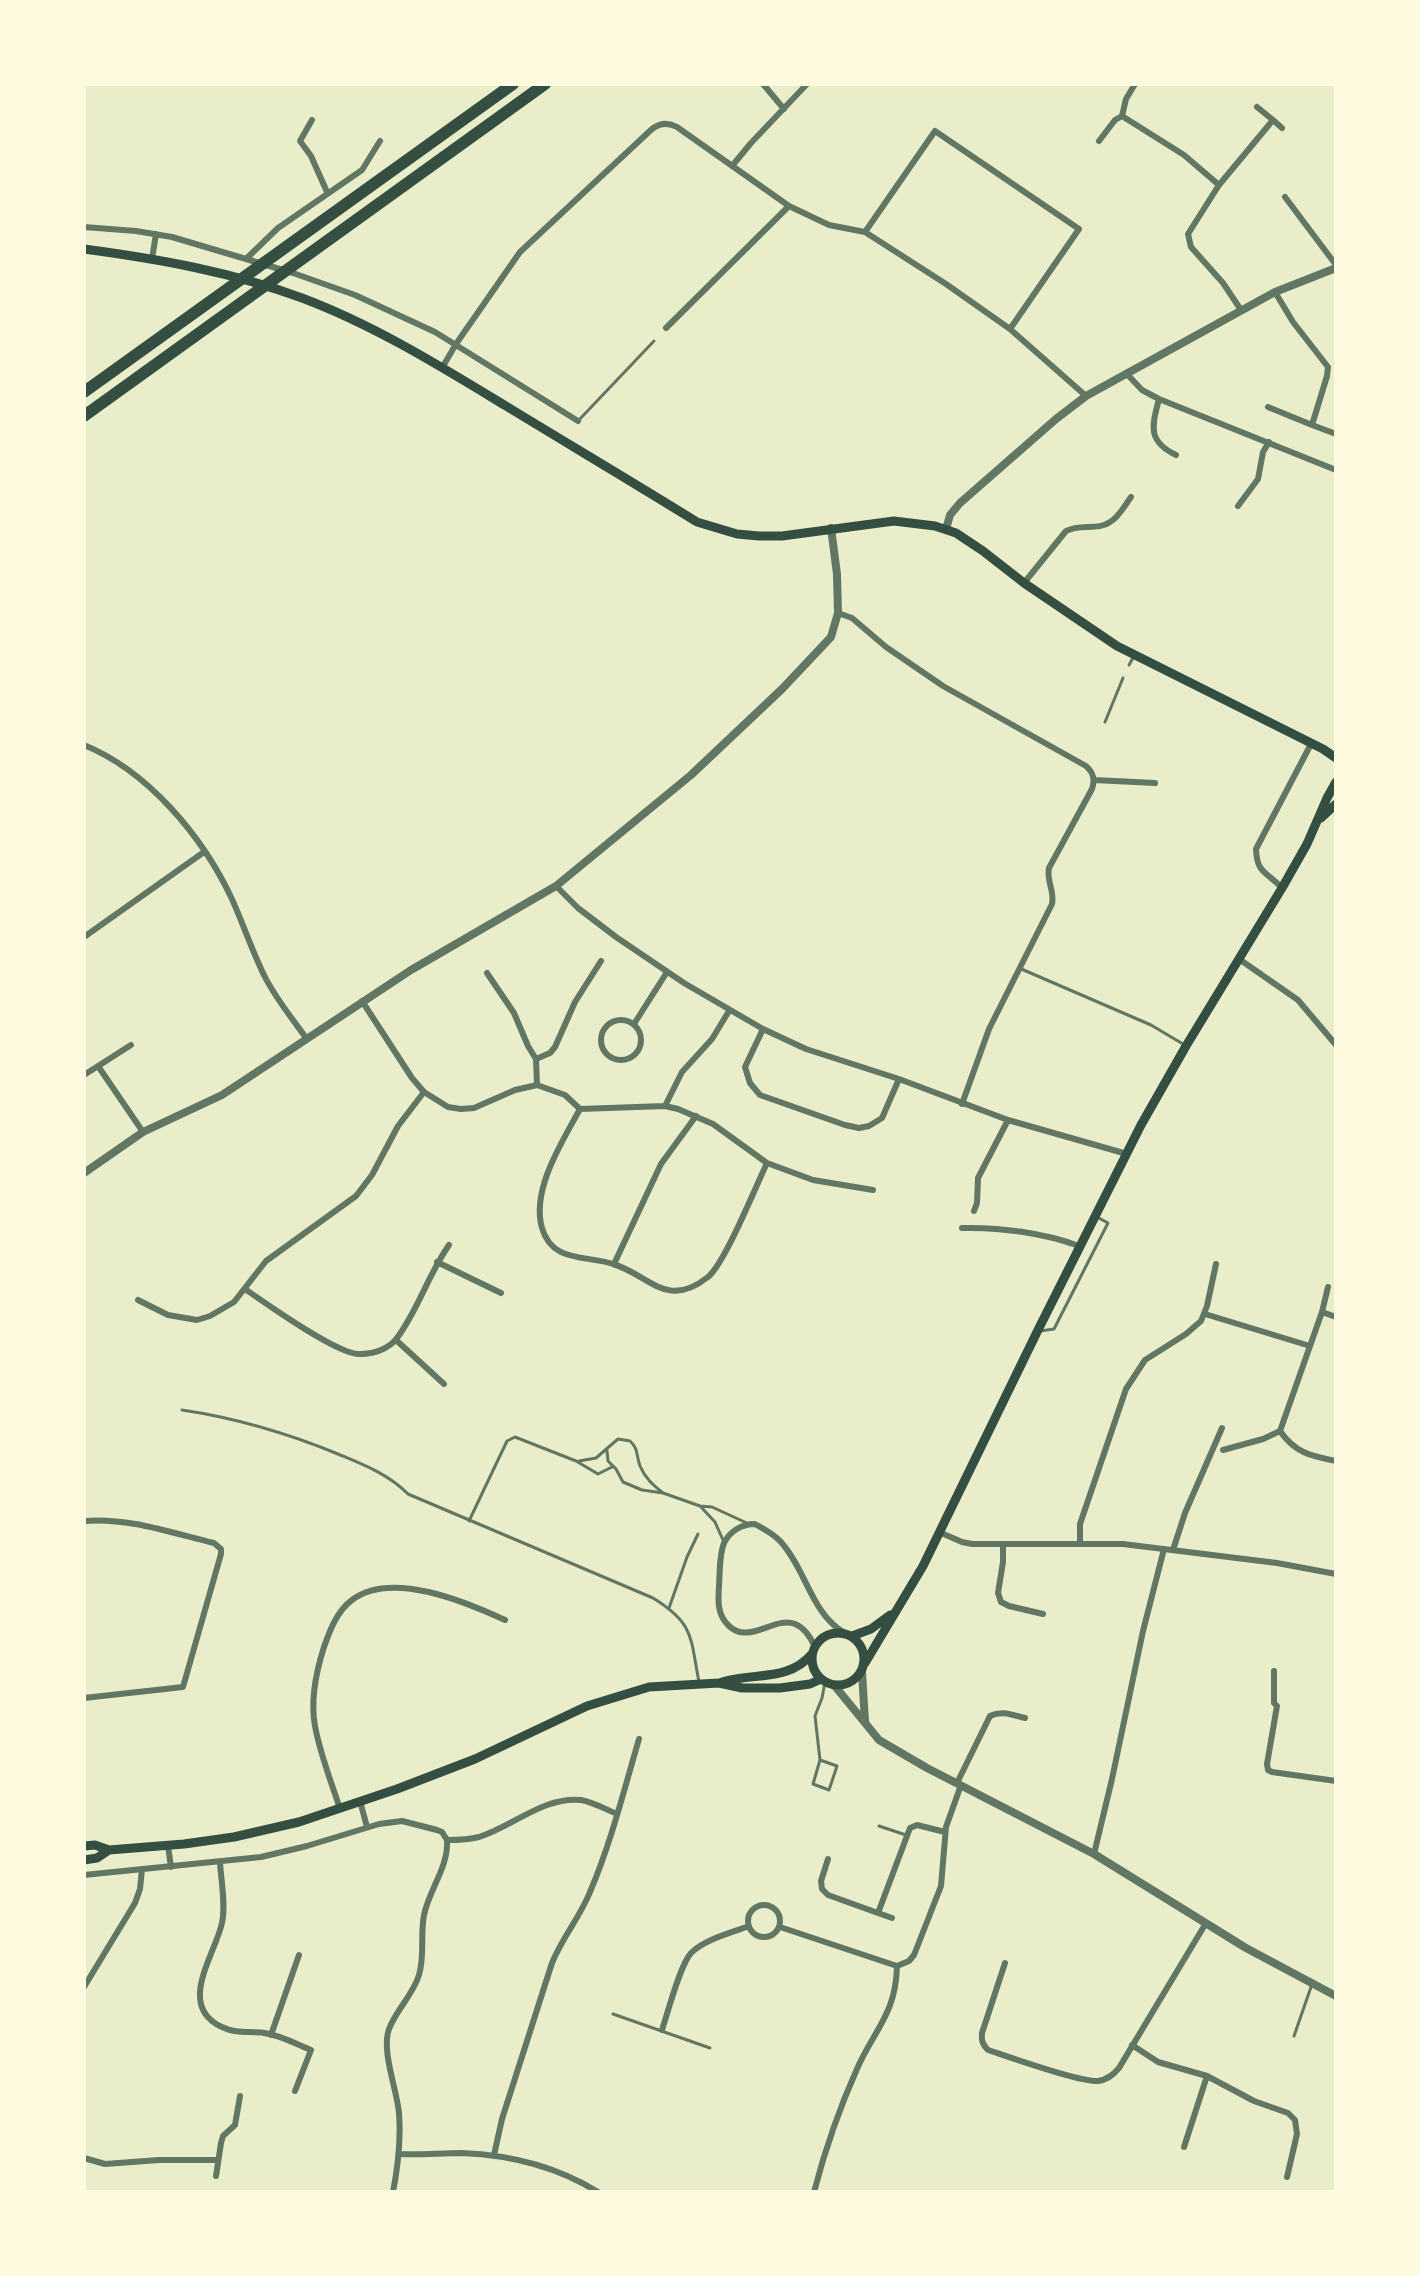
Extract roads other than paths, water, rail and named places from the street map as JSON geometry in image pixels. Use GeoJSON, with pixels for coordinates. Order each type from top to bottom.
{"type":"FeatureCollection","features":[{"type":"Feature","properties":{"kind":"highway"},"geometry":{"type":"LineString","coordinates":[[84,392],[513,84]]}},
{"type":"Feature","properties":{"kind":"highway"},"geometry":{"type":"LineString","coordinates":[[84,416],[545,84]]}},
{"type":"Feature","properties":{"kind":"main road"},"geometry":{"type":"LineString","coordinates":[[84,249],[212,270],[301,298],[375,330],[697,522],[737,534],[759,536],[782,536],[894,521],[946,529],[969,541],[1132,661],[1178,676],[1336,758]]}},
{"type":"Feature","properties":{"kind":"main road"},"geometry":{"type":"LineString","coordinates":[[84,1846],[95,1845],[109,1850],[168,1846],[269,1830],[340,1809],[475,1759],[558,1718],[615,1696],[649,1687],[719,1683],[742,1688],[780,1688],[827,1682],[845,1685],[855,1680],[923,1566],[1127,1154],[1186,1046],[1282,888],[1336,782]]}},
{"type":"Feature","properties":{"kind":"main road"},"geometry":{"type":"LineString","coordinates":[[1319,820],[1336,804]]}},
{"type":"Feature","properties":{"kind":"main road"},"geometry":{"type":"LineString","coordinates":[[719,1683],[738,1677],[775,1675],[793,1670],[802,1666],[826,1635],[847,1634],[880,1624],[899,1608]]}},
{"type":"Feature","properties":{"kind":"main road"},"geometry":{"type":"LineString","coordinates":[[847,1634],[860,1643],[864,1652],[863,1667]]}},
{"type":"Feature","properties":{"kind":"main road"},"geometry":{"type":"LineString","coordinates":[[813,1651],[816,1672],[827,1682]]}},
{"type":"Feature","properties":{"kind":"main road"},"geometry":{"type":"LineString","coordinates":[[84,1860],[97,1858],[109,1850]]}},
{"type":"Feature","properties":{"kind":"street"},"geometry":{"type":"LineString","coordinates":[[763,84],[784,109]]}},
{"type":"Feature","properties":{"kind":"street"},"geometry":{"type":"LineString","coordinates":[[732,166],[807,84]]}},
{"type":"Feature","properties":{"kind":"street"},"geometry":{"type":"LineString","coordinates":[[1122,116],[1123,106],[1135,84]]}},
{"type":"Feature","properties":{"kind":"street"},"geometry":{"type":"LineString","coordinates":[[1257,107],[1282,128]]}},
{"type":"Feature","properties":{"kind":"street"},"geometry":{"type":"LineString","coordinates":[[1099,141],[1115,120],[1122,116]]}},
{"type":"Feature","properties":{"kind":"street"},"geometry":{"type":"LineString","coordinates":[[1122,116],[1184,155],[1219,185]]}},
{"type":"Feature","properties":{"kind":"street"},"geometry":{"type":"LineString","coordinates":[[312,120],[300,141],[311,156],[327,192]]}},
{"type":"Feature","properties":{"kind":"street"},"geometry":{"type":"LineString","coordinates":[[1241,310],[1223,283],[1198,257],[1188,234],[1219,185],[1273,120]]}},
{"type":"Feature","properties":{"kind":"street"},"geometry":{"type":"LineString","coordinates":[[442,368],[520,252],[657,126],[665,123],[673,125],[789,206],[829,225],[865,232],[946,284],[1010,329],[1086,396]]}},
{"type":"Feature","properties":{"kind":"street"},"geometry":{"type":"LineString","coordinates":[[865,232],[935,131],[1079,229],[1010,329]]}},
{"type":"Feature","properties":{"kind":"street"},"geometry":{"type":"LineString","coordinates":[[246,259],[278,228],[362,170],[380,141]]}},
{"type":"Feature","properties":{"kind":"street"},"geometry":{"type":"LineString","coordinates":[[946,529],[950,515],[960,503],[1086,396],[1275,292],[1336,266],[1285,197]]}},
{"type":"Feature","properties":{"kind":"street"},"geometry":{"type":"LineString","coordinates":[[666,328],[789,206]]}},
{"type":"Feature","properties":{"kind":"street"},"geometry":{"type":"LineString","coordinates":[[84,227],[156,234],[293,273],[355,295],[456,344],[578,421]]}},
{"type":"Feature","properties":{"kind":"street"},"geometry":{"type":"LineString","coordinates":[[152,259],[156,234]]}},
{"type":"Feature","properties":{"kind":"street"},"geometry":{"type":"LineString","coordinates":[[1275,292],[1293,322],[1328,367],[1312,425]]}},
{"type":"Feature","properties":{"kind":"street"},"geometry":{"type":"LineString","coordinates":[[1126,373],[1142,390],[1159,399],[1335,468]]}},
{"type":"Feature","properties":{"kind":"street"},"geometry":{"type":"LineString","coordinates":[[1159,399],[1153,423],[1155,438],[1163,449],[1176,455]]}},
{"type":"Feature","properties":{"kind":"street"},"geometry":{"type":"LineString","coordinates":[[1268,407],[1336,434]]}},
{"type":"Feature","properties":{"kind":"street"},"geometry":{"type":"LineString","coordinates":[[1238,506],[1255,486],[1263,452],[1269,442]]}},
{"type":"Feature","properties":{"kind":"street"},"geometry":{"type":"LineString","coordinates":[[1024,583],[1066,531],[1072,527],[1106,525],[1131,497]]}},
{"type":"Feature","properties":{"kind":"street"},"geometry":{"type":"LineString","coordinates":[[84,1173],[143,1132],[222,1095],[428,956],[556,886],[691,775],[782,689],[831,637],[838,613],[831,528]]}},
{"type":"Feature","properties":{"kind":"street"},"geometry":{"type":"LineString","coordinates":[[838,613],[852,618],[886,647],[943,686],[1086,766],[1093,773],[1092,789],[1047,872],[1052,904],[980,1049],[962,1104]]}},
{"type":"Feature","properties":{"kind":"street"},"geometry":{"type":"LineString","coordinates":[[1282,888],[1256,863],[1256,849],[1311,744]]}},
{"type":"Feature","properties":{"kind":"street"},"geometry":{"type":"LineString","coordinates":[[84,745],[116,760],[143,781],[165,802],[204,852],[231,898],[266,979],[306,1038]]}},
{"type":"Feature","properties":{"kind":"street"},"geometry":{"type":"LineString","coordinates":[[1094,780],[1155,783]]}},
{"type":"Feature","properties":{"kind":"street"},"geometry":{"type":"LineString","coordinates":[[84,937],[204,852]]}},
{"type":"Feature","properties":{"kind":"street"},"geometry":{"type":"LineString","coordinates":[[556,886],[578,908],[667,972],[763,1029],[806,1049],[899,1079],[1008,1120],[1127,1154]]}},
{"type":"Feature","properties":{"kind":"street"},"geometry":{"type":"LineString","coordinates":[[1239,959],[1298,1000],[1336,1045]]}},
{"type":"Feature","properties":{"kind":"street"},"geometry":{"type":"LineString","coordinates":[[536,1059],[550,1053],[555,1047],[575,1002],[601,961]]}},
{"type":"Feature","properties":{"kind":"street"},"geometry":{"type":"LineString","coordinates":[[634,1024],[667,972]]}},
{"type":"Feature","properties":{"kind":"street"},"geometry":{"type":"LineString","coordinates":[[487,973],[514,1013],[536,1059],[537,1085]]}},
{"type":"Feature","properties":{"kind":"street"},"geometry":{"type":"LineString","coordinates":[[362,1001],[412,1078],[424,1092],[448,1107],[467,1109],[480,1106],[515,1090],[537,1085],[565,1095],[580,1109],[665,1106],[713,1124],[767,1163],[813,1180],[873,1190]]}},
{"type":"Feature","properties":{"kind":"street"},"geometry":{"type":"LineString","coordinates":[[665,1106],[682,1072],[712,1039],[729,1011]]}},
{"type":"Feature","properties":{"kind":"street"},"geometry":{"type":"LineString","coordinates":[[617,1020],[634,1024],[641,1035],[638,1051],[628,1060],[609,1057],[601,1045],[605,1028],[617,1020]]}},
{"type":"Feature","properties":{"kind":"street"},"geometry":{"type":"LineString","coordinates":[[763,1029],[745,1067],[754,1089],[767,1098],[859,1128],[882,1118],[899,1079]]}},
{"type":"Feature","properties":{"kind":"street"},"geometry":{"type":"LineString","coordinates":[[84,1075],[131,1045]]}},
{"type":"Feature","properties":{"kind":"street"},"geometry":{"type":"LineString","coordinates":[[98,1066],[143,1132]]}},
{"type":"Feature","properties":{"kind":"street"},"geometry":{"type":"LineString","coordinates":[[138,1300],[168,1315],[197,1320],[221,1311],[234,1302],[266,1261],[356,1196],[372,1175],[398,1126],[424,1092]]}},
{"type":"Feature","properties":{"kind":"street"},"geometry":{"type":"LineString","coordinates":[[580,1109],[551,1164],[539,1203],[542,1228],[549,1244],[565,1255],[614,1264],[663,1289],[681,1290],[696,1285],[713,1272],[767,1163]]}},
{"type":"Feature","properties":{"kind":"street"},"geometry":{"type":"LineString","coordinates":[[614,1264],[661,1164],[696,1116]]}},
{"type":"Feature","properties":{"kind":"street"},"geometry":{"type":"LineString","coordinates":[[974,1211],[978,1178],[1008,1120]]}},
{"type":"Feature","properties":{"kind":"street"},"geometry":{"type":"LineString","coordinates":[[962,1228],[1029,1234],[1079,1246]]}},
{"type":"Feature","properties":{"kind":"street"},"geometry":{"type":"LineString","coordinates":[[245,1289],[345,1351],[370,1353],[396,1340],[449,1245]]}},
{"type":"Feature","properties":{"kind":"street"},"geometry":{"type":"LineString","coordinates":[[437,1262],[501,1293]]}},
{"type":"Feature","properties":{"kind":"street"},"geometry":{"type":"LineString","coordinates":[[1080,1543],[1080,1524],[1126,1389],[1145,1360],[1201,1321],[1216,1264]]}},
{"type":"Feature","properties":{"kind":"street"},"geometry":{"type":"LineString","coordinates":[[1223,1450],[1280,1431],[1328,1287]]}},
{"type":"Feature","properties":{"kind":"street"},"geometry":{"type":"LineString","coordinates":[[1322,1312],[1336,1317]]}},
{"type":"Feature","properties":{"kind":"street"},"geometry":{"type":"LineString","coordinates":[[1205,1314],[1310,1346]]}},
{"type":"Feature","properties":{"kind":"street"},"geometry":{"type":"LineString","coordinates":[[396,1340],[444,1384]]}},
{"type":"Feature","properties":{"kind":"street"},"geometry":{"type":"LineString","coordinates":[[1173,1550],[1185,1513],[1222,1428]]}},
{"type":"Feature","properties":{"kind":"street"},"geometry":{"type":"LineString","coordinates":[[1280,1431],[1290,1445],[1301,1452],[1336,1461]]}},
{"type":"Feature","properties":{"kind":"street"},"geometry":{"type":"LineString","coordinates":[[84,1521],[103,1520],[153,1528],[214,1543],[221,1549],[221,1560],[183,1687],[84,1698]]}},
{"type":"Feature","properties":{"kind":"street"},"geometry":{"type":"LineString","coordinates":[[813,1651],[807,1633],[797,1625],[788,1623],[736,1632],[727,1624],[718,1605],[724,1543],[731,1533],[755,1524],[772,1534],[782,1543],[806,1581],[824,1617],[847,1634]]}},
{"type":"Feature","properties":{"kind":"street"},"geometry":{"type":"LineString","coordinates":[[939,1532],[962,1542],[1123,1544],[1277,1563],[1336,1574]]}},
{"type":"Feature","properties":{"kind":"street"},"geometry":{"type":"LineString","coordinates":[[1003,1544],[998,1593],[1001,1602],[1043,1614]]}},
{"type":"Feature","properties":{"kind":"street"},"geometry":{"type":"LineString","coordinates":[[1094,1854],[1164,1549]]}},
{"type":"Feature","properties":{"kind":"street"},"geometry":{"type":"LineString","coordinates":[[340,1809],[318,1741],[313,1706],[319,1664],[332,1627],[343,1608],[360,1595],[399,1589],[462,1601],[505,1620]]}},
{"type":"Feature","properties":{"kind":"street"},"geometry":{"type":"LineString","coordinates":[[863,1667],[865,1723]]}},
{"type":"Feature","properties":{"kind":"street"},"geometry":{"type":"LineString","coordinates":[[1274,1671],[1274,1703],[1277,1706],[1268,1770],[1336,1781]]}},
{"type":"Feature","properties":{"kind":"street"},"geometry":{"type":"LineString","coordinates":[[827,1682],[879,1740],[1094,1854],[1206,1923],[1336,1996]]}},
{"type":"Feature","properties":{"kind":"street"},"geometry":{"type":"LineString","coordinates":[[780,1927],[897,1966],[909,1961],[941,1886],[945,1832],[959,1784],[990,1716],[1006,1713],[1025,1718]]}},
{"type":"Feature","properties":{"kind":"street"},"geometry":{"type":"LineString","coordinates":[[494,2155],[502,2119],[552,1963],[560,1943],[588,1897],[602,1862],[639,1739]]}},
{"type":"Feature","properties":{"kind":"street"},"geometry":{"type":"LineString","coordinates":[[360,1801],[367,1827]]}},
{"type":"Feature","properties":{"kind":"street"},"geometry":{"type":"LineString","coordinates":[[447,1840],[482,1836],[561,1801],[583,1801],[617,1814]]}},
{"type":"Feature","properties":{"kind":"street"},"geometry":{"type":"LineString","coordinates":[[84,1875],[220,1862],[283,1852],[367,1827],[402,1821],[442,1832],[447,1840],[446,1857],[424,1916],[424,1950],[418,1978],[389,2029],[389,2056],[399,2110],[399,2154],[393,2192]]}},
{"type":"Feature","properties":{"kind":"street"},"geometry":{"type":"LineString","coordinates":[[878,1913],[910,1828],[917,1825],[945,1832]]}},
{"type":"Feature","properties":{"kind":"street"},"geometry":{"type":"LineString","coordinates":[[168,1846],[171,1867]]}},
{"type":"Feature","properties":{"kind":"street"},"geometry":{"type":"LineString","coordinates":[[828,1859],[821,1881],[822,1889],[828,1895],[892,1918]]}},
{"type":"Feature","properties":{"kind":"street"},"geometry":{"type":"LineString","coordinates":[[220,1862],[223,1922],[201,1982],[201,2003],[211,2020],[222,2027],[237,2032],[271,2035],[311,2050],[295,2091]]}},
{"type":"Feature","properties":{"kind":"street"},"geometry":{"type":"LineString","coordinates":[[84,1987],[126,1920],[140,1889],[142,1869]]}},
{"type":"Feature","properties":{"kind":"street"},"geometry":{"type":"LineString","coordinates":[[765,1904],[779,1913],[780,1927],[775,1933],[763,1937],[756,1935],[749,1926],[749,1916],[756,1906],[765,1904]]}},
{"type":"Feature","properties":{"kind":"street"},"geometry":{"type":"LineString","coordinates":[[1005,1963],[982,2033],[982,2043],[988,2050],[1098,2081],[1113,2075],[1119,2068],[1206,1923]]}},
{"type":"Feature","properties":{"kind":"street"},"geometry":{"type":"LineString","coordinates":[[662,2030],[692,1952],[707,1942],[749,1926]]}},
{"type":"Feature","properties":{"kind":"street"},"geometry":{"type":"LineString","coordinates":[[271,2035],[299,1955]]}},
{"type":"Feature","properties":{"kind":"street"},"geometry":{"type":"LineString","coordinates":[[814,2192],[845,2096],[892,2001],[897,1966]]}},
{"type":"Feature","properties":{"kind":"street"},"geometry":{"type":"LineString","coordinates":[[1132,2045],[1158,2062],[1207,2076],[1254,2101],[1288,2113],[1297,2134],[1287,2177]]}},
{"type":"Feature","properties":{"kind":"street"},"geometry":{"type":"LineString","coordinates":[[1184,2147],[1207,2076]]}},
{"type":"Feature","properties":{"kind":"street"},"geometry":{"type":"LineString","coordinates":[[216,2176],[223,2136],[238,2119],[240,2096]]}},
{"type":"Feature","properties":{"kind":"street"},"geometry":{"type":"LineString","coordinates":[[399,2154],[494,2155],[541,2166],[598,2192]]}},
{"type":"Feature","properties":{"kind":"street"},"geometry":{"type":"LineString","coordinates":[[84,2158],[105,2164],[217,2160]]}},
{"type":"Feature","properties":{"kind":"lane"},"geometry":{"type":"LineString","coordinates":[[578,421],[654,341]]}},
{"type":"Feature","properties":{"kind":"lane"},"geometry":{"type":"LineString","coordinates":[[1105,722],[1123,678]]}},
{"type":"Feature","properties":{"kind":"lane"},"geometry":{"type":"LineString","coordinates":[[1019,968],[1151,1025],[1186,1046]]}},
{"type":"Feature","properties":{"kind":"lane"},"geometry":{"type":"LineString","coordinates":[[1037,1332],[1054,1329],[1108,1223],[1094,1216]]}},
{"type":"Feature","properties":{"kind":"lane"},"geometry":{"type":"LineString","coordinates":[[182,1410],[231,1418],[305,1441],[367,1466],[393,1479],[408,1494],[616,1581],[669,1608],[687,1629],[699,1683]]}},
{"type":"Feature","properties":{"kind":"lane"},"geometry":{"type":"LineString","coordinates":[[469,1521],[507,1441],[515,1437],[576,1461],[598,1474],[612,1467]]}},
{"type":"Feature","properties":{"kind":"lane"},"geometry":{"type":"LineString","coordinates":[[576,1461],[596,1458],[618,1439],[630,1441],[637,1450],[646,1479],[663,1493]]}},
{"type":"Feature","properties":{"kind":"lane"},"geometry":{"type":"LineString","coordinates":[[607,1451],[608,1461],[623,1482],[642,1490],[712,1507],[749,1524]]}},
{"type":"Feature","properties":{"kind":"lane"},"geometry":{"type":"LineString","coordinates":[[700,1506],[715,1522],[724,1543]]}},
{"type":"Feature","properties":{"kind":"lane"},"geometry":{"type":"LineString","coordinates":[[669,1608],[698,1534]]}},
{"type":"Feature","properties":{"kind":"lane"},"geometry":{"type":"LineString","coordinates":[[820,1760],[837,1766],[829,1790],[813,1784],[820,1760],[815,1716],[827,1682]]}},
{"type":"Feature","properties":{"kind":"lane"},"geometry":{"type":"LineString","coordinates":[[879,1826],[906,1835]]}},
{"type":"Feature","properties":{"kind":"lane"},"geometry":{"type":"LineString","coordinates":[[1294,2036],[1313,1984]]}},
{"type":"Feature","properties":{"kind":"lane"},"geometry":{"type":"LineString","coordinates":[[613,2014],[710,2048]]}}]}
